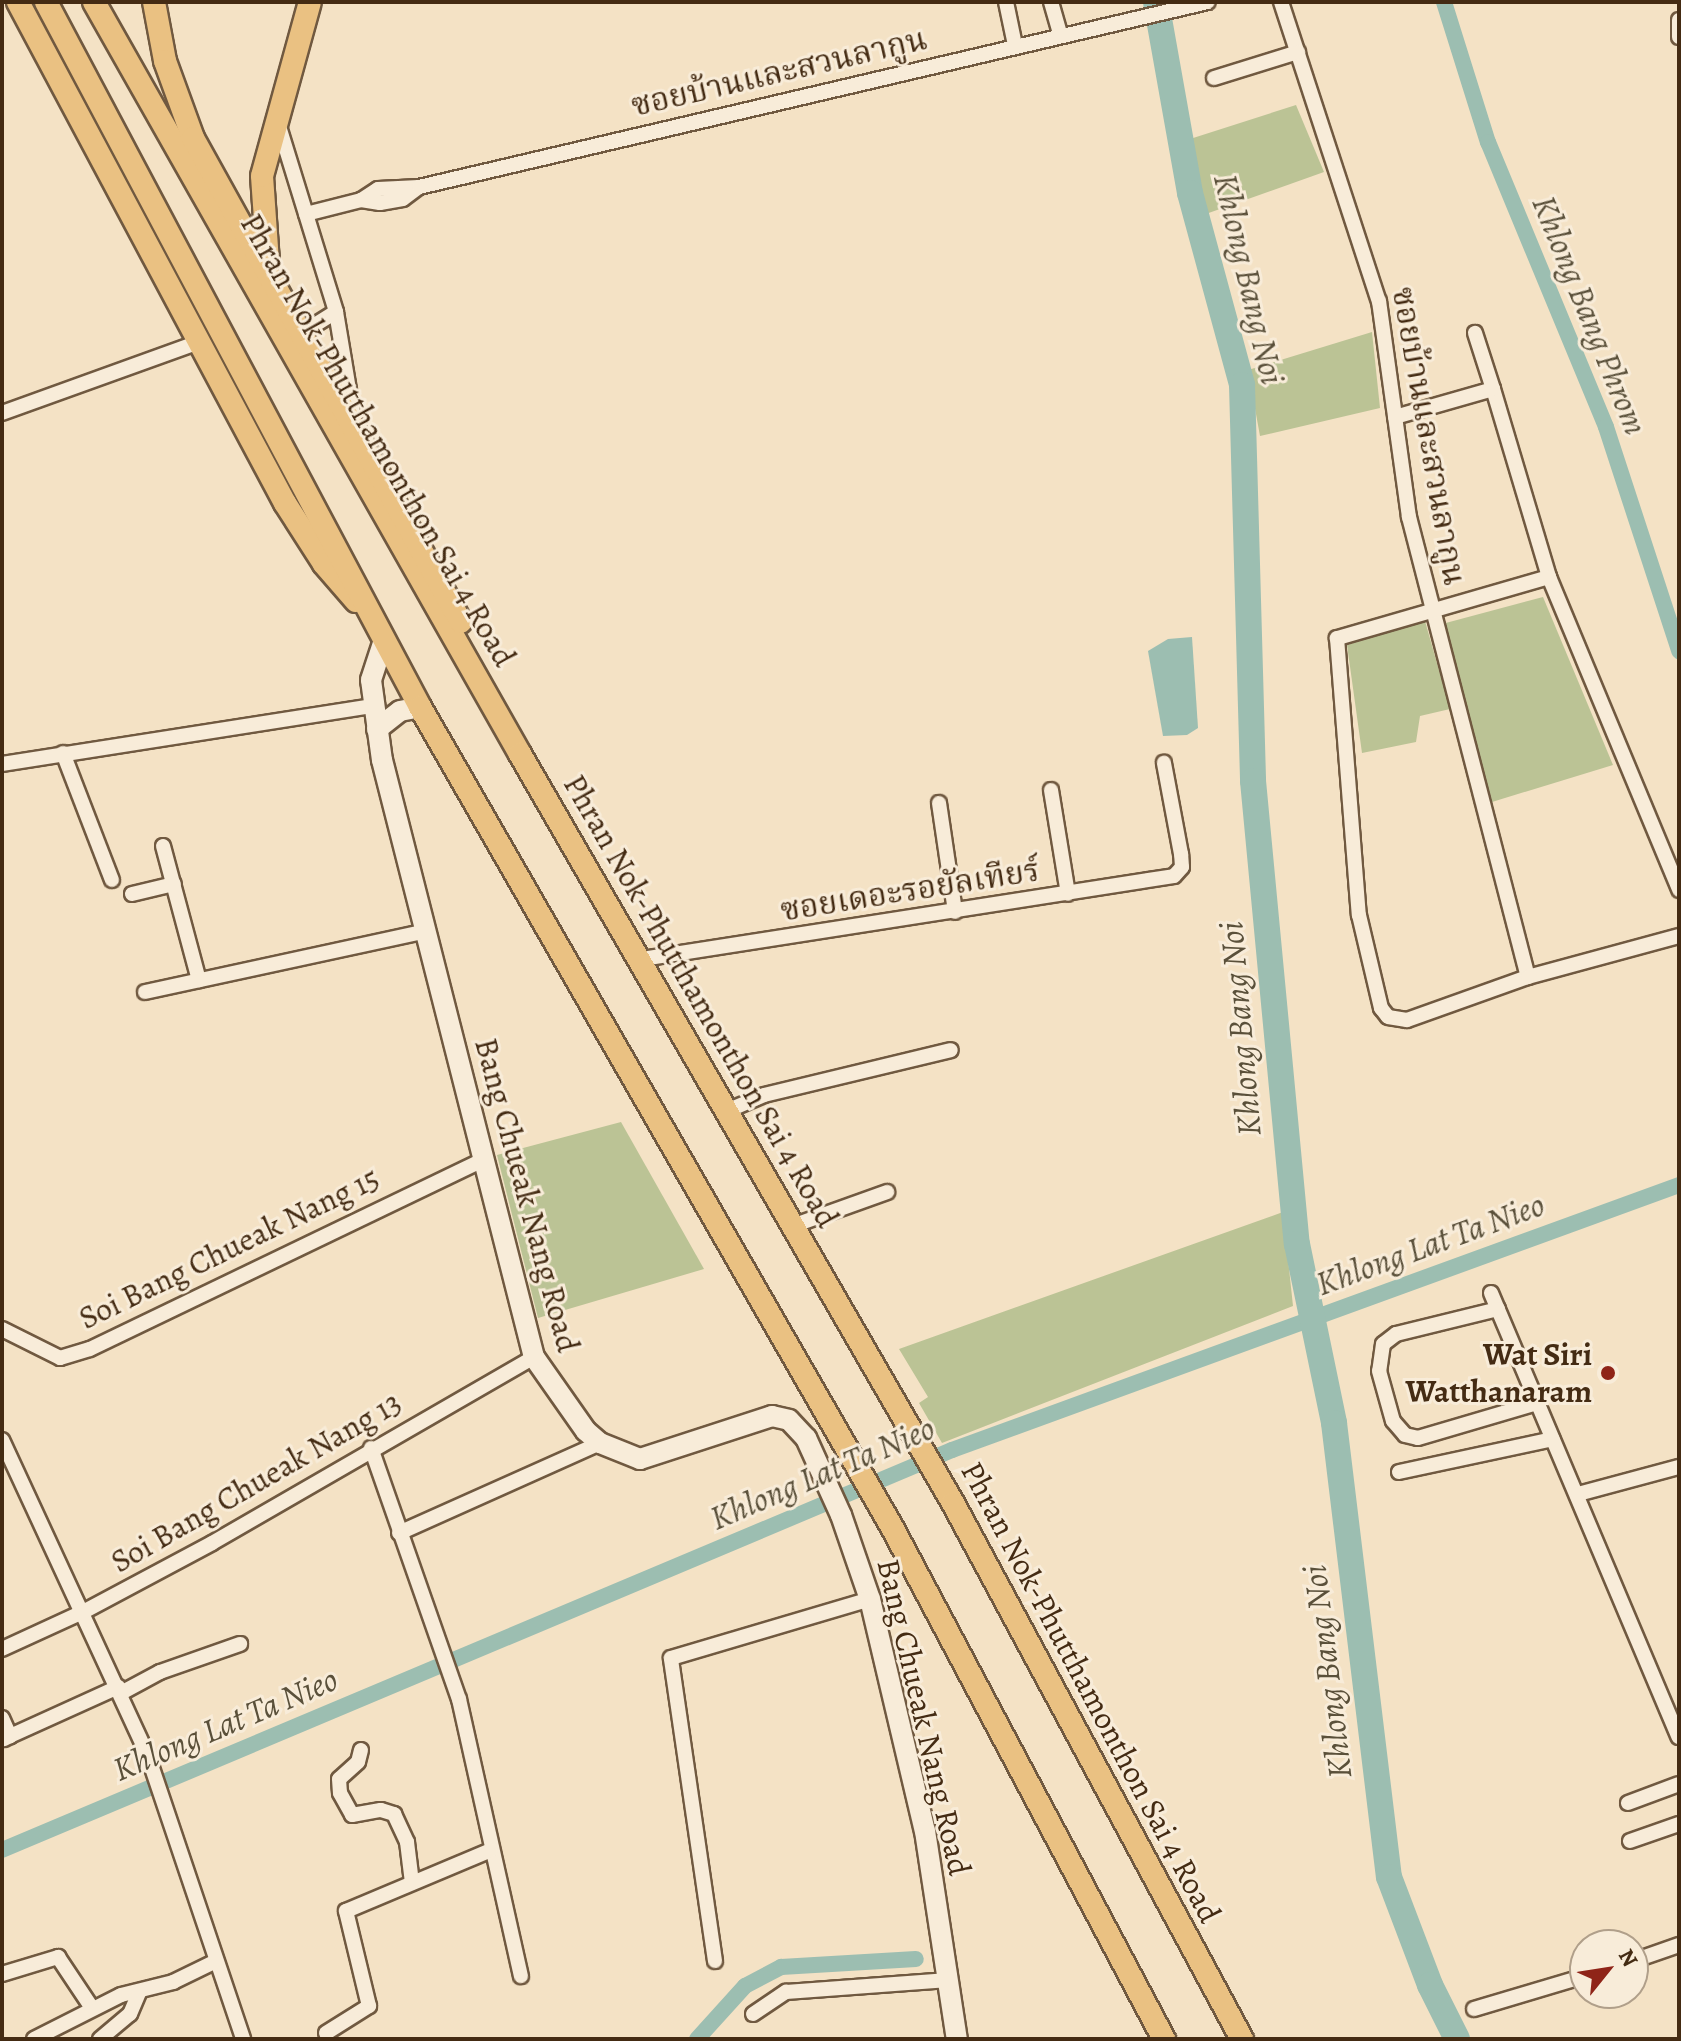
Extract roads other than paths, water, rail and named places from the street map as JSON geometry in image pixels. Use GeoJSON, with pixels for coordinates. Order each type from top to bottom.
{"type":"FeatureCollection","features":[{"type":"Feature","properties":{"kind":"main road"},"geometry":{"type":"LineString","coordinates":[[18,2],[305,536],[339,584],[369,612]]}},
{"type":"Feature","properties":{"kind":"main road"},"geometry":{"type":"LineString","coordinates":[[46,2],[164,219],[420,707],[893,1529],[1160,2033]]}},
{"type":"Feature","properties":{"kind":"main road","name":"Phran Nok-Phutthamonthon Sai 4 Road"},"geometry":{"type":"LineString","coordinates":[[94,2],[202,198],[520,754],[642,959],[953,1503],[1242,2039]]}},
{"type":"Feature","properties":{"kind":"main road"},"geometry":{"type":"LineString","coordinates":[[154,2],[183,114],[465,629],[520,754]]}},
{"type":"Feature","properties":{"kind":"main road"},"geometry":{"type":"LineString","coordinates":[[281,297],[270,268],[262,207],[262,176],[277,118],[315,3]]}},
{"type":"Feature","properties":{"kind":"main road"},"geometry":{"type":"LineString","coordinates":[[2,6],[49,60]]}},
{"type":"Feature","properties":{"kind":"street"},"geometry":{"type":"LineString","coordinates":[[1006,2],[1015,45]]}},
{"type":"Feature","properties":{"kind":"street"},"geometry":{"type":"LineString","coordinates":[[1051,2],[1061,36]]}},
{"type":"Feature","properties":{"kind":"street"},"geometry":{"type":"LineString","coordinates":[[1132,2],[1145,15]]}},
{"type":"Feature","properties":{"kind":"street","name":"ซอยบ้านและสวนลากูน"},"geometry":{"type":"LineString","coordinates":[[306,214],[361,200],[380,203],[403,199],[419,187],[1208,2]]}},
{"type":"Feature","properties":{"kind":"street","name":"ซอยบ้านและสวนลากูน"},"geometry":{"type":"LineString","coordinates":[[1281,2],[1379,301],[1409,517],[1528,977]]}},
{"type":"Feature","properties":{"kind":"street"},"geometry":{"type":"LineString","coordinates":[[1679,20],[1679,37]]}},
{"type":"Feature","properties":{"kind":"street"},"geometry":{"type":"LineString","coordinates":[[1214,78],[1298,52]]}},
{"type":"Feature","properties":{"kind":"street"},"geometry":{"type":"LineString","coordinates":[[277,118],[336,312],[355,427]]}},
{"type":"Feature","properties":{"kind":"street"},"geometry":{"type":"LineString","coordinates":[[302,333],[336,312]]}},
{"type":"Feature","properties":{"kind":"street"},"geometry":{"type":"LineString","coordinates":[[1475,333],[1549,577],[1679,890]]}},
{"type":"Feature","properties":{"kind":"street"},"geometry":{"type":"LineString","coordinates":[[2,413],[199,342]]}},
{"type":"Feature","properties":{"kind":"street"},"geometry":{"type":"LineString","coordinates":[[1395,417],[1493,389]]}},
{"type":"Feature","properties":{"kind":"street"},"geometry":{"type":"LineString","coordinates":[[1549,577],[1337,638],[1359,915],[1378,995],[1388,1017],[1407,1020],[1528,977],[1679,936]]}},
{"type":"Feature","properties":{"kind":"street","name":"Bang Chueak Nang Road"},"geometry":{"type":"LineString","coordinates":[[384,640],[373,670],[372,706],[482,1160],[534,1357],[600,1443],[640,1459],[657,1457],[772,1416],[789,1420],[806,1438],[841,1515],[870,1599],[925,1831],[957,2039]]}},
{"type":"Feature","properties":{"kind":"street"},"geometry":{"type":"LineString","coordinates":[[2,764],[63,753],[233,732],[372,706]]}},
{"type":"Feature","properties":{"kind":"street"},"geometry":{"type":"LineString","coordinates":[[377,729],[400,711],[420,707]]}},
{"type":"Feature","properties":{"kind":"street"},"geometry":{"type":"LineString","coordinates":[[63,753],[112,880]]}},
{"type":"Feature","properties":{"kind":"street","name":"ซอยเดอะรอยัลเทียร์"},"geometry":{"type":"LineString","coordinates":[[642,959],[1174,876],[1182,867],[1164,763]]}},
{"type":"Feature","properties":{"kind":"street"},"geometry":{"type":"LineString","coordinates":[[1051,790],[1068,894]]}},
{"type":"Feature","properties":{"kind":"street"},"geometry":{"type":"LineString","coordinates":[[939,803],[955,912]]}},
{"type":"Feature","properties":{"kind":"street"},"geometry":{"type":"LineString","coordinates":[[163,846],[199,980]]}},
{"type":"Feature","properties":{"kind":"street"},"geometry":{"type":"LineString","coordinates":[[132,894],[174,884]]}},
{"type":"Feature","properties":{"kind":"street"},"geometry":{"type":"LineString","coordinates":[[145,992],[428,931]]}},
{"type":"Feature","properties":{"kind":"street"},"geometry":{"type":"LineString","coordinates":[[729,1110],[764,1095],[951,1050]]}},
{"type":"Feature","properties":{"kind":"street","name":"Soi Bang Chueak Nang 15"},"geometry":{"type":"LineString","coordinates":[[2,1329],[35,1350],[60,1358],[90,1349],[482,1160]]}},
{"type":"Feature","properties":{"kind":"street"},"geometry":{"type":"LineString","coordinates":[[795,1225],[887,1192]]}},
{"type":"Feature","properties":{"kind":"street"},"geometry":{"type":"LineString","coordinates":[[1491,1293],[1679,1737]]}},
{"type":"Feature","properties":{"kind":"street"},"geometry":{"type":"LineString","coordinates":[[1498,1309],[1396,1334],[1383,1344],[1379,1371],[1393,1421],[1405,1435],[1418,1438],[1537,1403]]}},
{"type":"Feature","properties":{"kind":"street","name":"Soi Bang Chueak Nang 13"},"geometry":{"type":"LineString","coordinates":[[2,1649],[83,1612],[534,1357]]}},
{"type":"Feature","properties":{"kind":"street"},"geometry":{"type":"LineString","coordinates":[[1399,1472],[1553,1439]]}},
{"type":"Feature","properties":{"kind":"street"},"geometry":{"type":"LineString","coordinates":[[2,1441],[120,1690],[154,1771],[243,2039]]}},
{"type":"Feature","properties":{"kind":"street"},"geometry":{"type":"LineString","coordinates":[[399,1533],[600,1443]]}},
{"type":"Feature","properties":{"kind":"street"},"geometry":{"type":"LineString","coordinates":[[371,1448],[450,1671],[521,1976]]}},
{"type":"Feature","properties":{"kind":"street"},"geometry":{"type":"LineString","coordinates":[[1578,1494],[1679,1467]]}},
{"type":"Feature","properties":{"kind":"street"},"geometry":{"type":"LineString","coordinates":[[715,1961],[671,1658],[870,1599]]}},
{"type":"Feature","properties":{"kind":"street"},"geometry":{"type":"LineString","coordinates":[[2,1718],[6,1738],[160,1672],[240,1644]]}},
{"type":"Feature","properties":{"kind":"street"},"geometry":{"type":"LineString","coordinates":[[361,1750],[358,1762],[339,1779],[340,1793],[352,1815],[381,1810],[394,1814],[407,1842],[412,1883]]}},
{"type":"Feature","properties":{"kind":"street"},"geometry":{"type":"LineString","coordinates":[[1628,1803],[1679,1784]]}},
{"type":"Feature","properties":{"kind":"street"},"geometry":{"type":"LineString","coordinates":[[1630,1841],[1679,1824]]}},
{"type":"Feature","properties":{"kind":"street"},"geometry":{"type":"LineString","coordinates":[[326,2033],[369,2006],[346,1911],[491,1850]]}},
{"type":"Feature","properties":{"kind":"street"},"geometry":{"type":"LineString","coordinates":[[1649,1955],[1679,1945]]}},
{"type":"Feature","properties":{"kind":"street"},"geometry":{"type":"LineString","coordinates":[[2,1974],[58,1957],[92,2008]]}},
{"type":"Feature","properties":{"kind":"street"},"geometry":{"type":"LineString","coordinates":[[34,2039],[92,2008],[216,1961]]}},
{"type":"Feature","properties":{"kind":"street"},"geometry":{"type":"LineString","coordinates":[[753,2014],[786,1992],[949,1980]]}},
{"type":"Feature","properties":{"kind":"street"},"geometry":{"type":"LineString","coordinates":[[1474,2009],[1569,1981]]}},
{"type":"Feature","properties":{"kind":"street"},"geometry":{"type":"LineString","coordinates":[[100,2039],[130,2014],[140,1991]]}},
{"type":"Feature","properties":{"kind":"waterway","name":"Khlong Bang Noi"},"geometry":{"type":"LineString","coordinates":[[1156,2],[1190,193],[1242,385],[1253,781],[1297,1244],[1334,1423],[1389,1877],[1430,1985],[1457,2039]]}},
{"type":"Feature","properties":{"kind":"waterway","name":"Khlong Bang Phrom"},"geometry":{"type":"LineString","coordinates":[[1444,2],[1488,142],[1606,427],[1679,651]]}},
{"type":"Feature","properties":{"kind":"waterway","name":"Khlong Lat Ta Nieo"},"geometry":{"type":"LineString","coordinates":[[2,1850],[952,1450],[1679,1185]]}},
{"type":"Feature","properties":{"kind":"waterway"},"geometry":{"type":"LineString","coordinates":[[697,2039],[745,1986],[781,1967],[916,1959]]}},
{"type":"Feature","properties":{"kind":"place","name":"Wat Siri Watthanaram"},"geometry":{"type":"Point","coordinates":[1608,1373]}}]}
